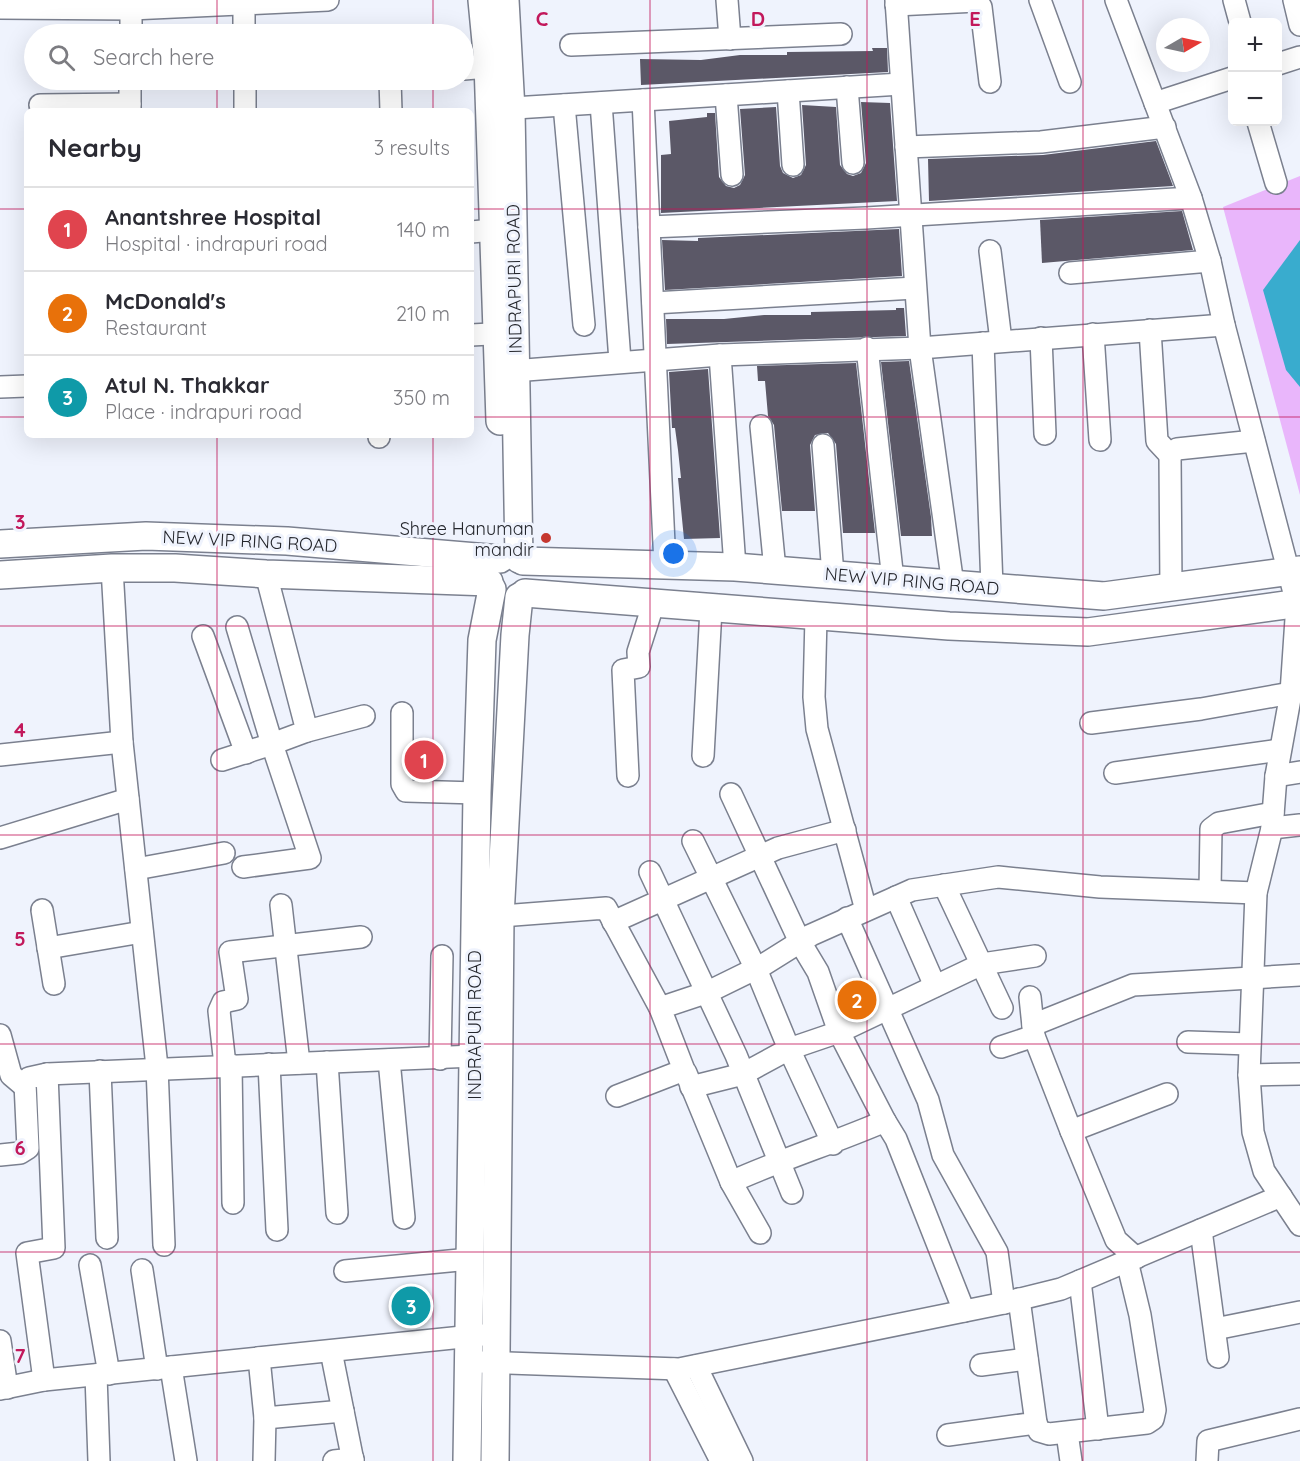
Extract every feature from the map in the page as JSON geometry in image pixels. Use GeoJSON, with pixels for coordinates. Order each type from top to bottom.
{"type":"FeatureCollection","features":[{"type":"Feature","properties":{"kind":"main road","name":"INDRAPURI ROAD"},"geometry":{"type":"LineString","coordinates":[[482,0],[476,68],[500,109],[482,231],[494,334],[506,372],[505,568],[482,640],[477,793],[487,917],[498,1334],[495,1461]]}},
{"type":"Feature","properties":{"kind":"main road","name":"INDRAPURI ROAD"},"geometry":{"type":"LineString","coordinates":[[494,334],[505,0]]}},
{"type":"Feature","properties":{"kind":"main road","name":"NEW VIP RING ROAD"},"geometry":{"type":"LineString","coordinates":[[0,544],[158,536],[287,541],[505,568]]}},
{"type":"Feature","properties":{"kind":"main road","name":"NEW VIP RING ROAD"},"geometry":{"type":"LineString","coordinates":[[0,575],[112,568],[175,568],[266,574],[665,565],[735,567],[1104,596],[1294,572]]}},
{"type":"Feature","properties":{"kind":"main road","name":"INDRAPURI ROAD"},"geometry":{"type":"LineString","coordinates":[[467,1461],[474,1056],[515,635],[522,595],[531,581],[531,574],[505,568]]}},
{"type":"Feature","properties":{"kind":"main road"},"geometry":{"type":"LineString","coordinates":[[505,568],[506,599],[522,595],[816,617],[1088,632],[1299,603]]}},
{"type":"Feature","properties":{"kind":"street"},"geometry":{"type":"LineString","coordinates":[[1,6],[131,9],[328,0]]}},
{"type":"Feature","properties":{"kind":"street"},"geometry":{"type":"LineString","coordinates":[[727,0],[730,39]]}},
{"type":"Feature","properties":{"kind":"street"},"geometry":{"type":"LineString","coordinates":[[1040,0],[1070,82]]}},
{"type":"Feature","properties":{"kind":"street"},"geometry":{"type":"LineString","coordinates":[[1118,0],[1191,198],[1210,261],[1254,441],[1294,572],[1299,603],[1291,693],[1292,717],[1280,750],[1272,820],[1256,893],[1249,1075],[1253,1132],[1264,1171],[1289,1198],[1300,1225]]}},
{"type":"Feature","properties":{"kind":"street"},"geometry":{"type":"LineString","coordinates":[[1234,0],[1239,18]]}},
{"type":"Feature","properties":{"kind":"street"},"geometry":{"type":"LineString","coordinates":[[1294,0],[1300,26]]}},
{"type":"Feature","properties":{"kind":"street"},"geometry":{"type":"LineString","coordinates":[[953,585],[920,348],[896,2],[977,1],[981,7],[990,82]]}},
{"type":"Feature","properties":{"kind":"street"},"geometry":{"type":"LineString","coordinates":[[232,3],[240,24]]}},
{"type":"Feature","properties":{"kind":"street"},"geometry":{"type":"LineString","coordinates":[[130,24],[131,9]]}},
{"type":"Feature","properties":{"kind":"street"},"geometry":{"type":"LineString","coordinates":[[571,45],[841,34]]}},
{"type":"Feature","properties":{"kind":"street"},"geometry":{"type":"LineString","coordinates":[[1282,63],[1300,57]]}},
{"type":"Feature","properties":{"kind":"street"},"geometry":{"type":"LineString","coordinates":[[1155,103],[1228,80]]}},
{"type":"Feature","properties":{"kind":"street"},"geometry":{"type":"LineString","coordinates":[[500,109],[902,84]]}},
{"type":"Feature","properties":{"kind":"street"},"geometry":{"type":"LineString","coordinates":[[847,87],[853,163]]}},
{"type":"Feature","properties":{"kind":"street"},"geometry":{"type":"LineString","coordinates":[[40,105],[130,107],[130,90]]}},
{"type":"Feature","properties":{"kind":"street"},"geometry":{"type":"LineString","coordinates":[[245,90],[245,108]]}},
{"type":"Feature","properties":{"kind":"street"},"geometry":{"type":"LineString","coordinates":[[390,90],[391,108]]}},
{"type":"Feature","properties":{"kind":"street"},"geometry":{"type":"LineString","coordinates":[[788,91],[793,165]]}},
{"type":"Feature","properties":{"kind":"street"},"geometry":{"type":"LineString","coordinates":[[726,95],[732,175]]}},
{"type":"Feature","properties":{"kind":"street"},"geometry":{"type":"LineString","coordinates":[[643,100],[665,565]]}},
{"type":"Feature","properties":{"kind":"street"},"geometry":{"type":"LineString","coordinates":[[601,103],[620,361]]}},
{"type":"Feature","properties":{"kind":"street"},"geometry":{"type":"LineString","coordinates":[[564,105],[584,325]]}},
{"type":"Feature","properties":{"kind":"street"},"geometry":{"type":"LineString","coordinates":[[1259,126],[1276,183]]}},
{"type":"Feature","properties":{"kind":"street"},"geometry":{"type":"LineString","coordinates":[[906,147],[1041,142],[1165,127]]}},
{"type":"Feature","properties":{"kind":"street"},"geometry":{"type":"LineString","coordinates":[[649,226],[910,216],[1191,198]]}},
{"type":"Feature","properties":{"kind":"street"},"geometry":{"type":"LineString","coordinates":[[990,251],[992,588]]}},
{"type":"Feature","properties":{"kind":"street"},"geometry":{"type":"LineString","coordinates":[[1070,273],[1210,261]]}},
{"type":"Feature","properties":{"kind":"street"},"geometry":{"type":"LineString","coordinates":[[653,303],[915,288]]}},
{"type":"Feature","properties":{"kind":"street"},"geometry":{"type":"LineString","coordinates":[[506,372],[620,361],[867,348],[920,348],[1224,325]]}},
{"type":"Feature","properties":{"kind":"street"},"geometry":{"type":"LineString","coordinates":[[1150,330],[1157,441],[1170,455],[1171,588]]}},
{"type":"Feature","properties":{"kind":"street"},"geometry":{"type":"LineString","coordinates":[[1093,334],[1100,440]]}},
{"type":"Feature","properties":{"kind":"street"},"geometry":{"type":"LineString","coordinates":[[1041,339],[1046,434]]}},
{"type":"Feature","properties":{"kind":"street"},"geometry":{"type":"LineString","coordinates":[[867,348],[893,580]]}},
{"type":"Feature","properties":{"kind":"street"},"geometry":{"type":"LineString","coordinates":[[720,355],[735,567]]}},
{"type":"Feature","properties":{"kind":"street"},"geometry":{"type":"LineString","coordinates":[[0,387],[24,386]]}},
{"type":"Feature","properties":{"kind":"street"},"geometry":{"type":"LineString","coordinates":[[761,426],[775,570]]}},
{"type":"Feature","properties":{"kind":"street"},"geometry":{"type":"LineString","coordinates":[[1170,455],[1177,449],[1254,441]]}},
{"type":"Feature","properties":{"kind":"street"},"geometry":{"type":"LineString","coordinates":[[823,446],[833,575]]}},
{"type":"Feature","properties":{"kind":"street"},"geometry":{"type":"LineString","coordinates":[[112,568],[122,742],[157,1067],[164,1245]]}},
{"type":"Feature","properties":{"kind":"street"},"geometry":{"type":"LineString","coordinates":[[266,574],[307,731]]}},
{"type":"Feature","properties":{"kind":"street"},"geometry":{"type":"LineString","coordinates":[[628,776],[623,670],[639,667],[638,652],[653,605]]}},
{"type":"Feature","properties":{"kind":"street"},"geometry":{"type":"LineString","coordinates":[[703,756],[711,609]]}},
{"type":"Feature","properties":{"kind":"street"},"geometry":{"type":"LineString","coordinates":[[816,617],[815,713],[866,910]]}},
{"type":"Feature","properties":{"kind":"street"},"geometry":{"type":"LineString","coordinates":[[237,627],[310,858],[243,867]]}},
{"type":"Feature","properties":{"kind":"street"},"geometry":{"type":"LineString","coordinates":[[203,636],[246,753]]}},
{"type":"Feature","properties":{"kind":"street"},"geometry":{"type":"LineString","coordinates":[[1091,723],[1201,709],[1291,693]]}},
{"type":"Feature","properties":{"kind":"street"},"geometry":{"type":"LineString","coordinates":[[402,713],[403,788],[409,792],[477,793]]}},
{"type":"Feature","properties":{"kind":"street"},"geometry":{"type":"LineString","coordinates":[[222,760],[307,731],[364,716]]}},
{"type":"Feature","properties":{"kind":"street"},"geometry":{"type":"LineString","coordinates":[[0,755],[122,742]]}},
{"type":"Feature","properties":{"kind":"street"},"geometry":{"type":"LineString","coordinates":[[1114,773],[1280,750]]}},
{"type":"Feature","properties":{"kind":"street"},"geometry":{"type":"LineString","coordinates":[[1276,776],[1300,772]]}},
{"type":"Feature","properties":{"kind":"street"},"geometry":{"type":"LineString","coordinates":[[731,794],[800,942],[818,972],[839,1032],[896,1139],[964,1311]]}},
{"type":"Feature","properties":{"kind":"street"},"geometry":{"type":"LineString","coordinates":[[0,838],[128,799]]}},
{"type":"Feature","properties":{"kind":"street"},"geometry":{"type":"LineString","coordinates":[[1210,890],[1211,829],[1219,823],[1272,820],[1300,825]]}},
{"type":"Feature","properties":{"kind":"street"},"geometry":{"type":"LineString","coordinates":[[613,922],[778,848],[845,830]]}},
{"type":"Feature","properties":{"kind":"street"},"geometry":{"type":"LineString","coordinates":[[693,841],[756,969],[789,1049],[833,1144]]}},
{"type":"Feature","properties":{"kind":"street"},"geometry":{"type":"LineString","coordinates":[[136,869],[224,853]]}},
{"type":"Feature","properties":{"kind":"street"},"geometry":{"type":"LineString","coordinates":[[650,872],[708,992],[792,1193]]}},
{"type":"Feature","properties":{"kind":"street"},"geometry":{"type":"LineString","coordinates":[[660,1008],[708,992],[756,969],[800,942],[847,918],[912,890],[998,877],[1100,887],[1256,893]]}},
{"type":"Feature","properties":{"kind":"street"},"geometry":{"type":"LineString","coordinates":[[944,885],[1002,1008]]}},
{"type":"Feature","properties":{"kind":"street"},"geometry":{"type":"LineString","coordinates":[[896,897],[935,986]]}},
{"type":"Feature","properties":{"kind":"street"},"geometry":{"type":"LineString","coordinates":[[281,905],[299,1063]]}},
{"type":"Feature","properties":{"kind":"street"},"geometry":{"type":"LineString","coordinates":[[487,917],[602,906],[606,908],[660,1008],[731,1182],[760,1233]]}},
{"type":"Feature","properties":{"kind":"street"},"geometry":{"type":"LineString","coordinates":[[42,910],[54,984]]}},
{"type":"Feature","properties":{"kind":"street"},"geometry":{"type":"LineString","coordinates":[[847,918],[928,1100],[943,1155],[997,1252],[1027,1359],[1036,1423],[1040,1431],[1049,1434],[1067,1433],[1147,1423],[1153,1419],[1155,1410],[1131,1259],[1116,1240],[1071,1131],[1034,1030],[1030,997]]}},
{"type":"Feature","properties":{"kind":"street"},"geometry":{"type":"LineString","coordinates":[[48,948],[142,932]]}},
{"type":"Feature","properties":{"kind":"street"},"geometry":{"type":"LineString","coordinates":[[233,1203],[228,1065],[219,1011],[223,1002],[237,999],[230,952],[361,937]]}},
{"type":"Feature","properties":{"kind":"street"},"geometry":{"type":"LineString","coordinates":[[440,1059],[442,956]]}},
{"type":"Feature","properties":{"kind":"street"},"geometry":{"type":"LineString","coordinates":[[617,1096],[688,1078],[743,1074],[789,1049],[839,1032],[982,964],[1035,956]]}},
{"type":"Feature","properties":{"kind":"street"},"geometry":{"type":"LineString","coordinates":[[1000,1047],[1133,985],[1252,980],[1300,975]]}},
{"type":"Feature","properties":{"kind":"street"},"geometry":{"type":"LineString","coordinates":[[0,1035],[11,1075],[24,1086]]}},
{"type":"Feature","properties":{"kind":"street"},"geometry":{"type":"LineString","coordinates":[[1188,1042],[1250,1044]]}},
{"type":"Feature","properties":{"kind":"street"},"geometry":{"type":"LineString","coordinates":[[0,1155],[20,1153],[28,1148],[24,1086],[29,1078],[47,1074],[157,1067],[440,1059],[474,1056]]}},
{"type":"Feature","properties":{"kind":"street"},"geometry":{"type":"LineString","coordinates":[[389,1060],[404,1218]]}},
{"type":"Feature","properties":{"kind":"street"},"geometry":{"type":"LineString","coordinates":[[327,1062],[337,1214]]}},
{"type":"Feature","properties":{"kind":"street"},"geometry":{"type":"LineString","coordinates":[[269,1064],[277,1230]]}},
{"type":"Feature","properties":{"kind":"street"},"geometry":{"type":"LineString","coordinates":[[100,1071],[107,1238]]}},
{"type":"Feature","properties":{"kind":"street"},"geometry":{"type":"LineString","coordinates":[[44,1380],[27,1253],[54,1248],[47,1074]]}},
{"type":"Feature","properties":{"kind":"street"},"geometry":{"type":"LineString","coordinates":[[1249,1075],[1300,1074]]}},
{"type":"Feature","properties":{"kind":"street"},"geometry":{"type":"LineString","coordinates":[[1071,1131],[1167,1094]]}},
{"type":"Feature","properties":{"kind":"street"},"geometry":{"type":"LineString","coordinates":[[731,1182],[778,1160],[833,1144],[885,1121]]}},
{"type":"Feature","properties":{"kind":"street"},"geometry":{"type":"LineString","coordinates":[[468,1348],[498,1362],[674,1369],[696,1366],[1062,1289],[1201,1230],[1289,1198]]}},
{"type":"Feature","properties":{"kind":"street"},"geometry":{"type":"LineString","coordinates":[[1201,1230],[1218,1357]]}},
{"type":"Feature","properties":{"kind":"street"},"geometry":{"type":"LineString","coordinates":[[345,1271],[470,1259]]}},
{"type":"Feature","properties":{"kind":"street"},"geometry":{"type":"LineString","coordinates":[[90,1265],[103,1374],[99,1461]]}},
{"type":"Feature","properties":{"kind":"street"},"geometry":{"type":"LineString","coordinates":[[142,1270],[186,1461]]}},
{"type":"Feature","properties":{"kind":"street"},"geometry":{"type":"LineString","coordinates":[[1080,1281],[1098,1429]]}},
{"type":"Feature","properties":{"kind":"street"},"geometry":{"type":"LineString","coordinates":[[1215,1329],[1300,1312]]}},
{"type":"Feature","properties":{"kind":"street"},"geometry":{"type":"LineString","coordinates":[[0,1341],[4,1388],[44,1380],[331,1351],[468,1348],[498,1334]]}},
{"type":"Feature","properties":{"kind":"street"},"geometry":{"type":"LineString","coordinates":[[331,1351],[343,1411],[347,1460]]}},
{"type":"Feature","properties":{"kind":"street"},"geometry":{"type":"LineString","coordinates":[[259,1358],[265,1418],[264,1461]]}},
{"type":"Feature","properties":{"kind":"street"},"geometry":{"type":"LineString","coordinates":[[981,1365],[1027,1359]]}},
{"type":"Feature","properties":{"kind":"street"},"geometry":{"type":"LineString","coordinates":[[696,1366],[742,1461]]}},
{"type":"Feature","properties":{"kind":"street"},"geometry":{"type":"LineString","coordinates":[[674,1369],[722,1461]]}},
{"type":"Feature","properties":{"kind":"street"},"geometry":{"type":"LineString","coordinates":[[265,1418],[343,1411]]}},
{"type":"Feature","properties":{"kind":"street"},"geometry":{"type":"LineString","coordinates":[[1207,1461],[1208,1441],[1300,1419]]}},
{"type":"Feature","properties":{"kind":"street"},"geometry":{"type":"LineString","coordinates":[[948,1435],[1036,1423]]}},
{"type":"Feature","properties":{"kind":"street"},"geometry":{"type":"LineString","coordinates":[[1067,1433],[1071,1461]]}},
{"type":"Feature","properties":{"kind":"shaded area"},"geometry":{"type":"Polygon","coordinates":[[[1300,176],[1300,495],[1223,207],[1300,176]]]}},
{"type":"Feature","properties":{"kind":"water"},"geometry":{"type":"Polygon","coordinates":[[[1300,240],[1300,387],[1286,370],[1263,290],[1300,240]]]}},
{"type":"Feature","properties":{"kind":"building"},"geometry":{"type":"Polygon","coordinates":[[[872,48],[887,48],[888,72],[641,85],[640,59],[701,60],[740,55],[787,55],[787,52],[873,51],[872,48]]]}},
{"type":"Feature","properties":{"kind":"building"},"geometry":{"type":"Polygon","coordinates":[[[861,102],[890,103],[897,201],[661,213],[661,155],[671,154],[669,121],[707,117],[707,113],[715,113],[719,177],[726,186],[734,188],[740,185],[745,175],[740,109],[776,107],[780,166],[783,173],[793,178],[801,175],[806,165],[802,105],[836,107],[840,165],[847,174],[853,176],[861,173],[866,163],[861,102]]]}},
{"type":"Feature","properties":{"kind":"building"},"geometry":{"type":"Polygon","coordinates":[[[1156,141],[1173,186],[929,201],[928,159],[1043,155],[1156,141]]]}},
{"type":"Feature","properties":{"kind":"building"},"geometry":{"type":"Polygon","coordinates":[[[1182,211],[1193,250],[1042,263],[1040,220],[1182,211]]]}},
{"type":"Feature","properties":{"kind":"building"},"geometry":{"type":"Polygon","coordinates":[[[899,229],[902,276],[665,290],[662,240],[698,241],[698,238],[899,229]]]}},
{"type":"Feature","properties":{"kind":"building"},"geometry":{"type":"Polygon","coordinates":[[[896,308],[904,308],[906,336],[667,344],[666,319],[811,315],[811,312],[896,310],[896,308]]]}},
{"type":"Feature","properties":{"kind":"building"},"geometry":{"type":"Polygon","coordinates":[[[909,361],[932,536],[901,536],[881,362],[909,361]]]}},
{"type":"Feature","properties":{"kind":"building"},"geometry":{"type":"Polygon","coordinates":[[[856,363],[875,533],[843,533],[836,444],[828,433],[815,435],[810,445],[815,511],[782,511],[774,425],[768,416],[765,381],[758,381],[757,366],[856,363]]]}},
{"type":"Feature","properties":{"kind":"building"},"geometry":{"type":"Polygon","coordinates":[[[708,369],[720,538],[684,539],[678,478],[681,478],[675,428],[672,428],[669,372],[708,369]]]}},
{"type":"Feature","properties":{"kind":"building"},"geometry":{"type":"Polygon","coordinates":[[[431,746],[433,779],[415,778],[415,747],[431,746]]]}},
{"type":"Feature","properties":{"kind":"place","name":"Shree Hanuman mandir"},"geometry":{"type":"Point","coordinates":[546,538]}},
{"type":"Feature","properties":{"kind":"place","name":"Anantshree Hospital"},"geometry":{"type":"Point","coordinates":[424,760]}},
{"type":"Feature","properties":{"kind":"place","name":"McDonald's"},"geometry":{"type":"Point","coordinates":[857,1000]}},
{"type":"Feature","properties":{"kind":"place","name":"Atul N. Thakkar"},"geometry":{"type":"Point","coordinates":[411,1306]}}]}
